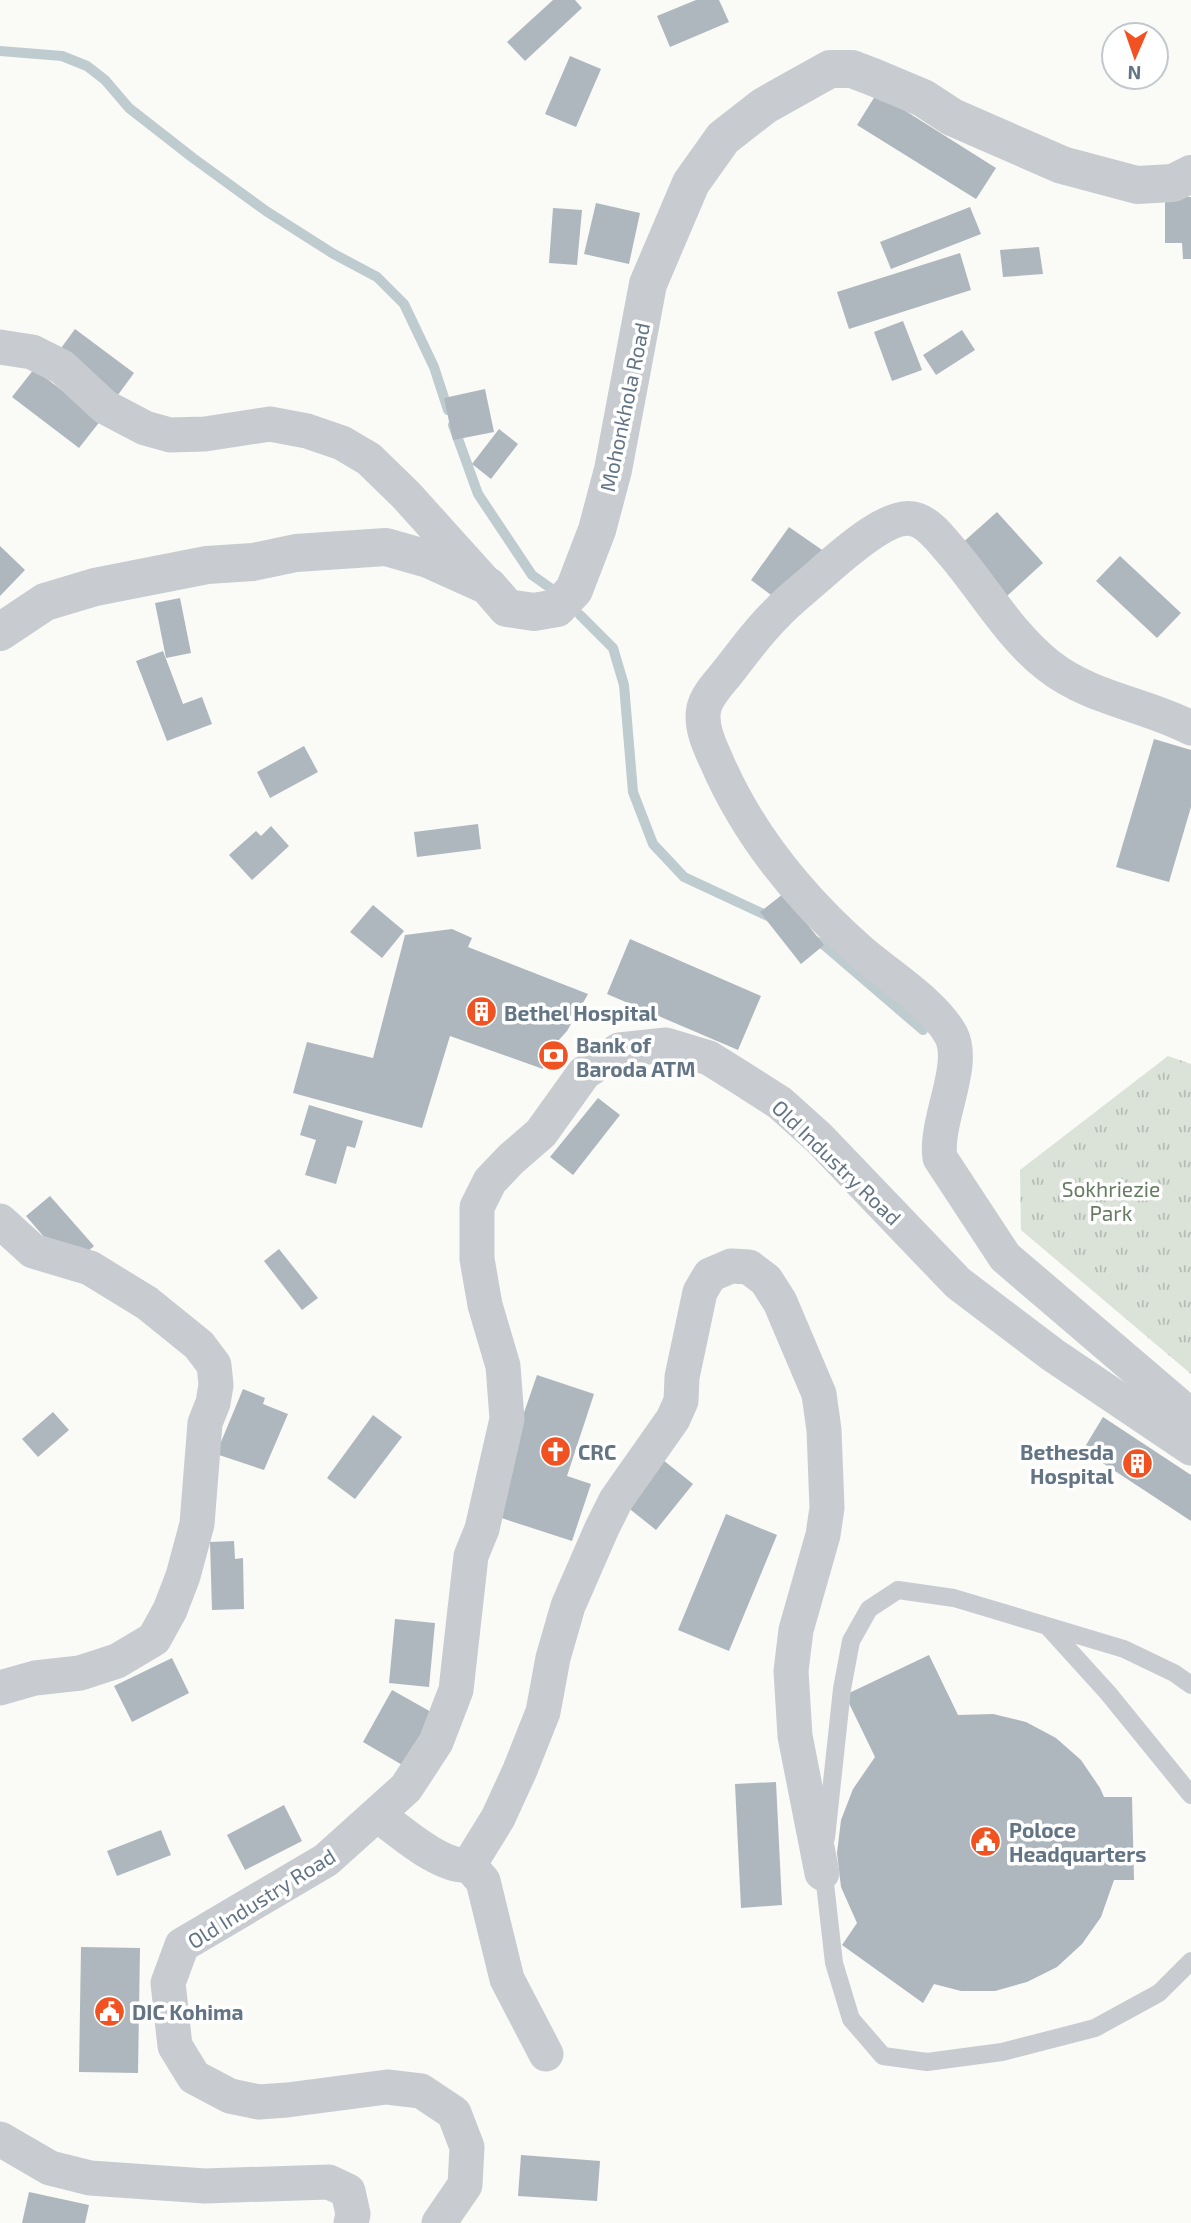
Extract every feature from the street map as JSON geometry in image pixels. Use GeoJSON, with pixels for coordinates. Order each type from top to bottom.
{"type":"FeatureCollection","features":[{"type":"Feature","properties":{"kind":"street","name":"Mohonkhola Road"},"geometry":{"type":"LineString","coordinates":[[0,632],[44,602],[95,587],[207,565],[253,562],[296,553],[386,547],[428,559],[488,586],[507,607],[534,612],[557,608],[574,590],[597,530],[613,470],[648,284],[691,183],[723,138],[764,106],[830,69],[852,69],[923,98],[952,117],[1062,165],[1137,184],[1173,183],[1191,174]]}},
{"type":"Feature","properties":{"kind":"street"},"geometry":{"type":"LineString","coordinates":[[0,347],[32,352],[62,367],[105,408],[145,428],[170,435],[205,434],[270,424],[307,431],[342,443],[369,459],[397,486],[488,586]]}},
{"type":"Feature","properties":{"kind":"street"},"geometry":{"type":"LineString","coordinates":[[1191,728],[1173,719],[1109,698],[1072,681],[1049,666],[1018,639],[967,569],[930,528],[918,520],[904,517],[860,539],[775,614],[704,707],[704,724],[711,748],[731,794],[766,851],[807,900],[859,950],[926,1006],[952,1037],[956,1060],[937,1143],[940,1158],[1005,1257],[1191,1416]]}},
{"type":"Feature","properties":{"kind":"street","name":"Old Industry Road"},"geometry":{"type":"LineString","coordinates":[[439,2223],[465,2185],[467,2147],[454,2113],[421,2091],[387,2087],[259,2102],[230,2096],[194,2077],[175,2046],[168,1983],[182,1945],[326,1860],[407,1788],[436,1742],[456,1690],[471,1556],[482,1529],[507,1419],[503,1366],[485,1304],[477,1259],[477,1207],[490,1181],[541,1133],[584,1073],[619,1050],[666,1045],[709,1058],[780,1102],[819,1138],[958,1283],[1054,1355],[1191,1448]]}},
{"type":"Feature","properties":{"kind":"street"},"geometry":{"type":"LineString","coordinates":[[0,1221],[33,1251],[90,1268],[147,1303],[198,1345],[214,1365],[216,1385],[213,1404],[205,1423],[197,1524],[183,1576],[170,1610],[154,1639],[117,1661],[79,1673],[35,1678],[0,1688]]}},
{"type":"Feature","properties":{"kind":"street"},"geometry":{"type":"LineString","coordinates":[[377,1815],[446,1862],[459,1867],[469,1865],[498,1818],[543,1712],[553,1658],[568,1606],[602,1528],[616,1500],[673,1419],[681,1401],[682,1377],[700,1292],[710,1275],[731,1266],[749,1267],[766,1280],[788,1321],[819,1394],[824,1430],[827,1508],[823,1535],[796,1630],[791,1671],[795,1736],[822,1873]]}},
{"type":"Feature","properties":{"kind":"street"},"geometry":{"type":"LineString","coordinates":[[469,1865],[483,1881],[507,1979],[545,2054]]}},
{"type":"Feature","properties":{"kind":"street"},"geometry":{"type":"LineString","coordinates":[[0,2139],[50,2168],[90,2178],[205,2186],[329,2182],[348,2191],[353,2214],[351,2223]]}},
{"type":"Feature","properties":{"kind":"lane"},"geometry":{"type":"LineString","coordinates":[[1191,1685],[1174,1673],[1124,1649],[954,1598],[898,1590],[869,1609],[850,1641],[842,1689],[822,1873],[834,1963],[851,2019],[883,2056],[927,2062],[1002,2052],[1095,2028],[1159,1993],[1191,1961]]}},
{"type":"Feature","properties":{"kind":"lane"},"geometry":{"type":"LineString","coordinates":[[1049,1628],[1108,1693],[1191,1795]]}},
{"type":"Feature","properties":{"kind":"green space","name":"Sokhriezie Park"},"geometry":{"type":"Polygon","coordinates":[[[1168,1056],[1191,1064],[1191,1374],[1021,1230],[1020,1170],[1168,1056]]]}},
{"type":"Feature","properties":{"kind":"building"},"geometry":{"type":"Polygon","coordinates":[[[553,0],[575,0],[582,8],[525,61],[507,42],[553,0]]]}},
{"type":"Feature","properties":{"kind":"building"},"geometry":{"type":"Polygon","coordinates":[[[696,0],[719,0],[729,22],[670,47],[657,16],[696,0]]]}},
{"type":"Feature","properties":{"kind":"building"},"geometry":{"type":"Polygon","coordinates":[[[570,56],[601,69],[576,127],[545,114],[570,56]]]}},
{"type":"Feature","properties":{"kind":"building"},"geometry":{"type":"Polygon","coordinates":[[[877,93],[996,168],[976,199],[857,125],[877,93]]]}},
{"type":"Feature","properties":{"kind":"building"},"geometry":{"type":"Polygon","coordinates":[[[1165,196],[1191,197],[1191,259],[1183,259],[1182,243],[1165,243],[1165,196]]]}},
{"type":"Feature","properties":{"kind":"building"},"geometry":{"type":"Polygon","coordinates":[[[596,203],[640,213],[629,264],[584,254],[596,203]]]}},
{"type":"Feature","properties":{"kind":"building"},"geometry":{"type":"Polygon","coordinates":[[[970,207],[981,234],[891,269],[880,242],[970,207]]]}},
{"type":"Feature","properties":{"kind":"building"},"geometry":{"type":"Polygon","coordinates":[[[553,208],[582,210],[577,265],[549,263],[553,208]]]}},
{"type":"Feature","properties":{"kind":"building"},"geometry":{"type":"Polygon","coordinates":[[[1039,247],[1043,274],[1003,277],[1000,250],[1039,247]]]}},
{"type":"Feature","properties":{"kind":"building"},"geometry":{"type":"Polygon","coordinates":[[[960,253],[971,290],[849,329],[837,292],[960,253]]]}},
{"type":"Feature","properties":{"kind":"building"},"geometry":{"type":"Polygon","coordinates":[[[903,321],[922,370],[892,381],[874,332],[903,321]]]}},
{"type":"Feature","properties":{"kind":"building"},"geometry":{"type":"Polygon","coordinates":[[[75,329],[134,373],[115,399],[56,355],[75,329]]]}},
{"type":"Feature","properties":{"kind":"building"},"geometry":{"type":"Polygon","coordinates":[[[962,330],[975,350],[936,375],[923,355],[962,330]]]}},
{"type":"Feature","properties":{"kind":"building"},"geometry":{"type":"Polygon","coordinates":[[[34,369],[101,420],[79,448],[12,397],[34,369]]]}},
{"type":"Feature","properties":{"kind":"building"},"geometry":{"type":"Polygon","coordinates":[[[485,389],[494,432],[453,440],[444,398],[485,389]]]}},
{"type":"Feature","properties":{"kind":"building"},"geometry":{"type":"Polygon","coordinates":[[[499,429],[518,444],[491,479],[472,464],[499,429]]]}},
{"type":"Feature","properties":{"kind":"building"},"geometry":{"type":"Polygon","coordinates":[[[997,512],[1043,563],[1007,596],[960,545],[997,512]]]}},
{"type":"Feature","properties":{"kind":"building"},"geometry":{"type":"Polygon","coordinates":[[[789,527],[825,552],[786,606],[751,580],[789,527]]]}},
{"type":"Feature","properties":{"kind":"building"},"geometry":{"type":"Polygon","coordinates":[[[0,546],[25,570],[0,596],[0,546]]]}},
{"type":"Feature","properties":{"kind":"building"},"geometry":{"type":"Polygon","coordinates":[[[1120,556],[1181,613],[1157,638],[1096,581],[1120,556]]]}},
{"type":"Feature","properties":{"kind":"building"},"geometry":{"type":"Polygon","coordinates":[[[180,598],[191,653],[166,658],[155,603],[180,598]]]}},
{"type":"Feature","properties":{"kind":"building"},"geometry":{"type":"Polygon","coordinates":[[[163,651],[183,704],[202,697],[212,724],[167,741],[136,661],[163,651]]]}},
{"type":"Feature","properties":{"kind":"building"},"geometry":{"type":"Polygon","coordinates":[[[1154,739],[1191,750],[1191,807],[1169,882],[1116,867],[1154,739]]]}},
{"type":"Feature","properties":{"kind":"building"},"geometry":{"type":"Polygon","coordinates":[[[304,746],[318,772],[270,798],[257,772],[304,746]]]}},
{"type":"Feature","properties":{"kind":"building"},"geometry":{"type":"Polygon","coordinates":[[[478,824],[481,849],[417,857],[414,832],[478,824]]]}},
{"type":"Feature","properties":{"kind":"building"},"geometry":{"type":"Polygon","coordinates":[[[271,826],[289,846],[252,880],[229,855],[256,831],[261,836],[271,826]]]}},
{"type":"Feature","properties":{"kind":"building"},"geometry":{"type":"Polygon","coordinates":[[[783,894],[824,945],[801,964],[760,912],[783,894]]]}},
{"type":"Feature","properties":{"kind":"building"},"geometry":{"type":"Polygon","coordinates":[[[373,905],[404,931],[382,958],[350,932],[373,905]]]}},
{"type":"Feature","properties":{"kind":"building","name":"Bethel Hospital"},"geometry":{"type":"Polygon","coordinates":[[[452,929],[472,938],[468,947],[588,994],[567,1031],[547,1053],[543,1069],[450,1036],[422,1128],[293,1093],[307,1042],[373,1058],[405,935],[452,929]]]}},
{"type":"Feature","properties":{"kind":"building"},"geometry":{"type":"Polygon","coordinates":[[[630,939],[761,996],[738,1050],[607,994],[630,939]]]}},
{"type":"Feature","properties":{"kind":"building"},"geometry":{"type":"Polygon","coordinates":[[[598,1098],[620,1115],[573,1175],[550,1157],[598,1098]]]}},
{"type":"Feature","properties":{"kind":"building"},"geometry":{"type":"Polygon","coordinates":[[[309,1105],[363,1121],[355,1148],[347,1146],[336,1184],[305,1175],[316,1140],[300,1135],[309,1105]]]}},
{"type":"Feature","properties":{"kind":"building"},"geometry":{"type":"Polygon","coordinates":[[[50,1196],[94,1246],[70,1267],[26,1216],[50,1196]]]}},
{"type":"Feature","properties":{"kind":"building"},"geometry":{"type":"Polygon","coordinates":[[[279,1249],[318,1298],[302,1310],[264,1261],[279,1249]]]}},
{"type":"Feature","properties":{"kind":"building"},"geometry":{"type":"Polygon","coordinates":[[[537,1375],[594,1394],[567,1476],[591,1484],[572,1541],[489,1514],[537,1375]]]}},
{"type":"Feature","properties":{"kind":"building"},"geometry":{"type":"Polygon","coordinates":[[[243,1389],[265,1398],[263,1404],[288,1414],[264,1470],[216,1454],[243,1389]]]}},
{"type":"Feature","properties":{"kind":"building"},"geometry":{"type":"Polygon","coordinates":[[[53,1412],[69,1430],[38,1457],[22,1439],[53,1412]]]}},
{"type":"Feature","properties":{"kind":"building"},"geometry":{"type":"Polygon","coordinates":[[[373,1415],[402,1437],[355,1499],[327,1478],[373,1415]]]}},
{"type":"Feature","properties":{"kind":"building","name":"Bethesda Hospital"},"geometry":{"type":"Polygon","coordinates":[[[1103,1417],[1191,1475],[1191,1521],[1083,1450],[1103,1417]]]}},
{"type":"Feature","properties":{"kind":"building"},"geometry":{"type":"Polygon","coordinates":[[[658,1456],[693,1484],[656,1530],[621,1502],[658,1456]]]}},
{"type":"Feature","properties":{"kind":"building"},"geometry":{"type":"Polygon","coordinates":[[[726,1514],[777,1535],[729,1651],[678,1630],[726,1514]]]}},
{"type":"Feature","properties":{"kind":"building"},"geometry":{"type":"Polygon","coordinates":[[[234,1541],[235,1559],[243,1558],[244,1609],[212,1610],[210,1542],[234,1541]]]}},
{"type":"Feature","properties":{"kind":"building"},"geometry":{"type":"Polygon","coordinates":[[[395,1619],[435,1623],[429,1687],[389,1683],[395,1619]]]}},
{"type":"Feature","properties":{"kind":"building"},"geometry":{"type":"Polygon","coordinates":[[[929,1655],[958,1715],[993,1714],[1026,1722],[1056,1738],[1081,1760],[1104,1797],[1132,1797],[1134,1880],[1114,1880],[1101,1917],[1082,1944],[1057,1967],[1027,1982],[995,1991],[961,1991],[934,1984],[923,2003],[842,1945],[857,1923],[841,1887],[837,1853],[841,1820],[853,1789],[875,1757],[845,1695],[929,1655]]]}},
{"type":"Feature","properties":{"kind":"building"},"geometry":{"type":"Polygon","coordinates":[[[172,1658],[189,1693],[132,1722],[114,1686],[172,1658]]]}},
{"type":"Feature","properties":{"kind":"building"},"geometry":{"type":"Polygon","coordinates":[[[392,1690],[433,1713],[404,1766],[363,1742],[392,1690]]]}},
{"type":"Feature","properties":{"kind":"building"},"geometry":{"type":"Polygon","coordinates":[[[776,1782],[782,1905],[741,1908],[735,1784],[776,1782]]]}},
{"type":"Feature","properties":{"kind":"building"},"geometry":{"type":"Polygon","coordinates":[[[284,1805],[302,1841],[245,1870],[227,1835],[284,1805]]]}},
{"type":"Feature","properties":{"kind":"building"},"geometry":{"type":"Polygon","coordinates":[[[161,1830],[171,1855],[117,1876],[107,1851],[161,1830]]]}},
{"type":"Feature","properties":{"kind":"building"},"geometry":{"type":"Polygon","coordinates":[[[81,1947],[140,1948],[138,2073],[79,2072],[81,1947]]]}},
{"type":"Feature","properties":{"kind":"building"},"geometry":{"type":"Polygon","coordinates":[[[521,2155],[600,2161],[597,2201],[518,2196],[521,2155]]]}},
{"type":"Feature","properties":{"kind":"building"},"geometry":{"type":"Polygon","coordinates":[[[29,2192],[89,2205],[85,2223],[22,2223],[29,2192]]]}},
{"type":"Feature","properties":{"kind":"waterway"},"geometry":{"type":"LineString","coordinates":[[0,51],[62,56],[87,66],[105,80],[129,108],[193,158],[266,211],[332,253],[377,277],[404,304],[434,367],[448,410]]}},
{"type":"Feature","properties":{"kind":"waterway"},"geometry":{"type":"LineString","coordinates":[[453,425],[478,494],[532,575],[556,592]]}},
{"type":"Feature","properties":{"kind":"waterway"},"geometry":{"type":"LineString","coordinates":[[580,615],[613,648],[624,685],[633,792],[653,844],[684,877],[772,918]]}},
{"type":"Feature","properties":{"kind":"waterway"},"geometry":{"type":"LineString","coordinates":[[811,939],[824,945],[923,1030]]}},
{"type":"Feature","properties":{"kind":"place","name":"Bethel Hospital"},"geometry":{"type":"Point","coordinates":[481,1012]}},
{"type":"Feature","properties":{"kind":"place","name":"Bank of Baroda ATM"},"geometry":{"type":"Point","coordinates":[553,1056]}},
{"type":"Feature","properties":{"kind":"place","name":"CRC"},"geometry":{"type":"Point","coordinates":[555,1451]}},
{"type":"Feature","properties":{"kind":"place","name":"Bethesda Hospital"},"geometry":{"type":"Point","coordinates":[1137,1463]}},
{"type":"Feature","properties":{"kind":"place","name":"Poloce Headquarters"},"geometry":{"type":"Point","coordinates":[986,1841]}},
{"type":"Feature","properties":{"kind":"place","name":"DIC Kohima"},"geometry":{"type":"Point","coordinates":[109,2011]}}]}
